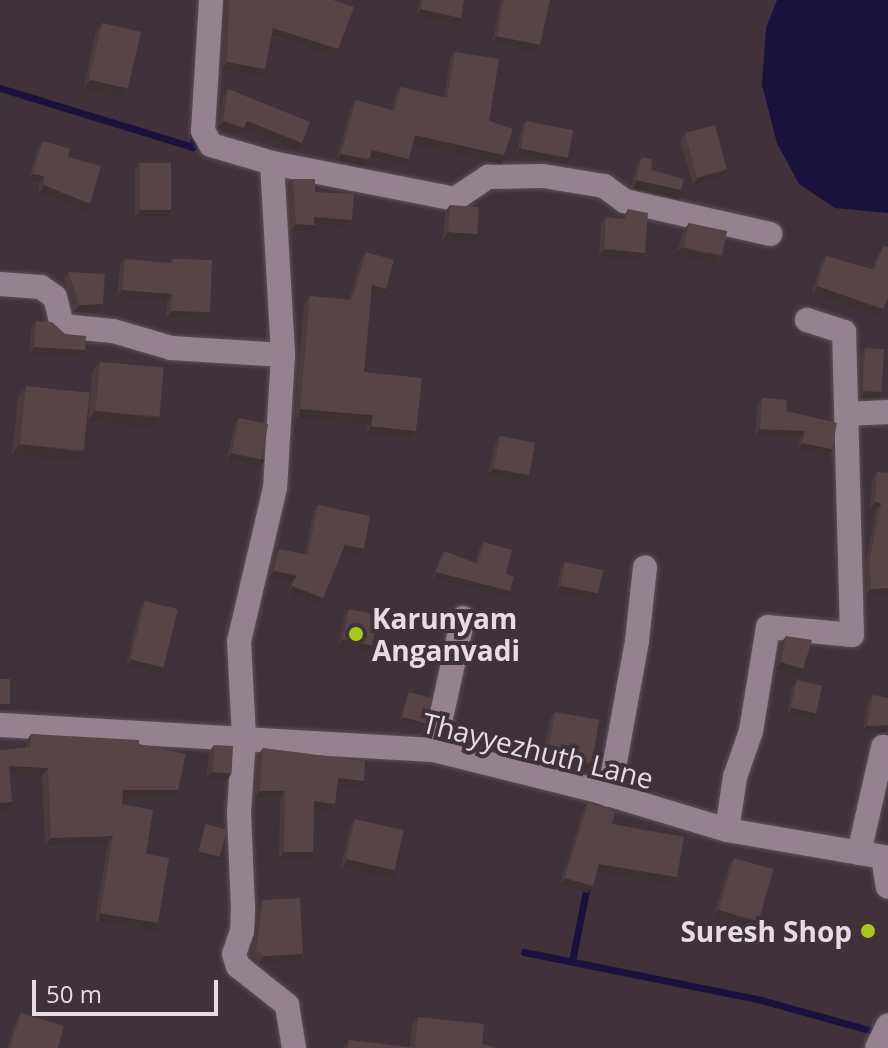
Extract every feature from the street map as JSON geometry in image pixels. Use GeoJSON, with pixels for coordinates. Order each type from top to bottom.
{"type":"FeatureCollection","features":[{"type":"Feature","properties":{"kind":"street"},"geometry":{"type":"LineString","coordinates":[[211,0],[203,131],[211,145],[272,163],[455,199],[488,177],[543,176],[604,186],[625,201],[770,234]]}},
{"type":"Feature","properties":{"kind":"street"},"geometry":{"type":"LineString","coordinates":[[272,163],[283,355],[275,488],[239,641],[244,737],[239,813],[242,931],[234,954],[238,966],[287,1005],[294,1048]]}},
{"type":"Feature","properties":{"kind":"street"},"geometry":{"type":"LineString","coordinates":[[0,284],[41,287],[55,297],[62,326],[113,331],[171,348],[283,355]]}},
{"type":"Feature","properties":{"kind":"street"},"geometry":{"type":"LineString","coordinates":[[727,830],[735,777],[751,731],[768,627],[852,635],[844,332],[807,320]]}},
{"type":"Feature","properties":{"kind":"street"},"geometry":{"type":"LineString","coordinates":[[847,414],[888,412]]}},
{"type":"Feature","properties":{"kind":"street"},"geometry":{"type":"LineString","coordinates":[[605,793],[637,641],[645,567]]}},
{"type":"Feature","properties":{"kind":"street"},"geometry":{"type":"LineString","coordinates":[[434,750],[463,618]]}},
{"type":"Feature","properties":{"kind":"street","name":"Thayyezhuth Lane"},"geometry":{"type":"LineString","coordinates":[[0,725],[434,750],[605,793],[727,830],[883,857],[888,887]]}},
{"type":"Feature","properties":{"kind":"street"},"geometry":{"type":"LineString","coordinates":[[859,853],[883,747]]}},
{"type":"Feature","properties":{"kind":"shaded area"},"geometry":{"type":"Polygon","coordinates":[[[777,0],[888,0],[888,213],[835,208],[799,184],[777,143],[762,85],[766,28],[777,0]]]}},
{"type":"Feature","properties":{"kind":"building"},"geometry":{"type":"Polygon","coordinates":[[[229,0],[333,0],[354,7],[338,49],[273,28],[265,69],[227,62],[229,0]]]}},
{"type":"Feature","properties":{"kind":"building"},"geometry":{"type":"Polygon","coordinates":[[[423,0],[464,0],[461,18],[421,9],[423,0]]]}},
{"type":"Feature","properties":{"kind":"building"},"geometry":{"type":"Polygon","coordinates":[[[504,0],[550,0],[540,45],[497,36],[504,0]]]}},
{"type":"Feature","properties":{"kind":"building"},"geometry":{"type":"Polygon","coordinates":[[[102,23],[141,32],[128,89],[89,80],[102,23]]]}},
{"type":"Feature","properties":{"kind":"building"},"geometry":{"type":"Polygon","coordinates":[[[455,52],[499,59],[489,121],[513,129],[504,155],[415,135],[409,159],[372,150],[369,159],[341,154],[356,100],[395,111],[401,87],[447,98],[455,52]]]}},
{"type":"Feature","properties":{"kind":"building"},"geometry":{"type":"Polygon","coordinates":[[[228,89],[310,122],[302,143],[247,121],[244,128],[223,121],[228,89]]]}},
{"type":"Feature","properties":{"kind":"building"},"geometry":{"type":"Polygon","coordinates":[[[526,121],[573,130],[568,158],[521,148],[526,121]]]}},
{"type":"Feature","properties":{"kind":"building"},"geometry":{"type":"Polygon","coordinates":[[[715,125],[727,169],[697,177],[685,133],[715,125]]]}},
{"type":"Feature","properties":{"kind":"building"},"geometry":{"type":"Polygon","coordinates":[[[43,141],[70,149],[68,157],[101,166],[90,204],[44,185],[44,176],[33,174],[43,141]]]}},
{"type":"Feature","properties":{"kind":"building"},"geometry":{"type":"Polygon","coordinates":[[[642,157],[652,159],[651,170],[684,179],[681,190],[636,180],[642,157]]]}},
{"type":"Feature","properties":{"kind":"building"},"geometry":{"type":"Polygon","coordinates":[[[140,163],[171,163],[171,210],[140,210],[140,163]]]}},
{"type":"Feature","properties":{"kind":"building"},"geometry":{"type":"Polygon","coordinates":[[[293,179],[315,179],[315,192],[354,194],[352,220],[314,217],[314,225],[296,224],[293,179]]]}},
{"type":"Feature","properties":{"kind":"building"},"geometry":{"type":"Polygon","coordinates":[[[450,205],[479,207],[477,234],[448,232],[450,205]]]}},
{"type":"Feature","properties":{"kind":"building"},"geometry":{"type":"Polygon","coordinates":[[[628,209],[648,213],[645,253],[604,249],[606,217],[626,219],[628,209]]]}},
{"type":"Feature","properties":{"kind":"building"},"geometry":{"type":"Polygon","coordinates":[[[689,223],[727,231],[722,256],[684,247],[689,223]]]}},
{"type":"Feature","properties":{"kind":"building"},"geometry":{"type":"Polygon","coordinates":[[[884,246],[888,247],[888,298],[883,309],[817,286],[826,256],[874,270],[884,246]]]}},
{"type":"Feature","properties":{"kind":"building"},"geometry":{"type":"Polygon","coordinates":[[[366,252],[394,260],[386,289],[372,285],[364,372],[422,378],[416,431],[371,426],[373,415],[300,409],[310,296],[352,300],[366,252]]]}},
{"type":"Feature","properties":{"kind":"building"},"geometry":{"type":"Polygon","coordinates":[[[125,259],[172,263],[173,259],[212,260],[210,312],[171,311],[172,294],[122,290],[125,259]]]}},
{"type":"Feature","properties":{"kind":"building"},"geometry":{"type":"Polygon","coordinates":[[[69,272],[105,274],[103,304],[79,305],[69,272]]]}},
{"type":"Feature","properties":{"kind":"building"},"geometry":{"type":"Polygon","coordinates":[[[36,321],[52,322],[65,334],[86,336],[85,350],[34,347],[36,321]]]}},
{"type":"Feature","properties":{"kind":"building"},"geometry":{"type":"Polygon","coordinates":[[[865,348],[884,349],[882,392],[863,391],[865,348]]]}},
{"type":"Feature","properties":{"kind":"building"},"geometry":{"type":"Polygon","coordinates":[[[100,362],[164,368],[159,416],[96,411],[100,362]]]}},
{"type":"Feature","properties":{"kind":"building"},"geometry":{"type":"Polygon","coordinates":[[[26,386],[90,393],[84,450],[20,444],[26,386]]]}},
{"type":"Feature","properties":{"kind":"building"},"geometry":{"type":"Polygon","coordinates":[[[762,398],[787,400],[786,411],[837,423],[832,449],[802,443],[805,431],[760,429],[762,398]]]}},
{"type":"Feature","properties":{"kind":"building"},"geometry":{"type":"Polygon","coordinates":[[[239,418],[268,424],[261,459],[232,453],[239,418]]]}},
{"type":"Feature","properties":{"kind":"building"},"geometry":{"type":"Polygon","coordinates":[[[500,436],[535,443],[529,475],[494,468],[500,436]]]}},
{"type":"Feature","properties":{"kind":"building"},"geometry":{"type":"Polygon","coordinates":[[[877,472],[888,473],[888,588],[871,589],[870,559],[881,503],[875,502],[877,472]]]}},
{"type":"Feature","properties":{"kind":"building"},"geometry":{"type":"Polygon","coordinates":[[[318,505],[370,516],[364,549],[345,545],[323,598],[292,586],[297,575],[274,571],[279,549],[308,555],[318,505]]]}},
{"type":"Feature","properties":{"kind":"building"},"geometry":{"type":"Polygon","coordinates":[[[484,542],[512,550],[506,574],[514,577],[510,591],[436,572],[444,551],[478,564],[484,542]]]}},
{"type":"Feature","properties":{"kind":"building"},"geometry":{"type":"Polygon","coordinates":[[[565,562],[603,570],[598,594],[560,585],[565,562]]]}},
{"type":"Feature","properties":{"kind":"building"},"geometry":{"type":"Polygon","coordinates":[[[145,601],[178,609],[163,667],[130,659],[145,601]]]}},
{"type":"Feature","properties":{"kind":"building","name":"Karunyam Anganvadi"},"geometry":{"type":"Polygon","coordinates":[[[349,609],[378,615],[372,646],[343,639],[349,609]]]}},
{"type":"Feature","properties":{"kind":"building"},"geometry":{"type":"Polygon","coordinates":[[[786,636],[812,640],[803,669],[781,662],[786,636]]]}},
{"type":"Feature","properties":{"kind":"building"},"geometry":{"type":"Polygon","coordinates":[[[0,679],[10,679],[10,704],[0,704],[0,679]]]}},
{"type":"Feature","properties":{"kind":"building"},"geometry":{"type":"Polygon","coordinates":[[[797,680],[822,686],[816,713],[791,707],[797,680]]]}},
{"type":"Feature","properties":{"kind":"building"},"geometry":{"type":"Polygon","coordinates":[[[409,692],[432,698],[425,723],[402,717],[409,692]]]}},
{"type":"Feature","properties":{"kind":"building"},"geometry":{"type":"Polygon","coordinates":[[[873,695],[888,698],[888,725],[867,726],[873,695]]]}},
{"type":"Feature","properties":{"kind":"building"},"geometry":{"type":"Polygon","coordinates":[[[555,712],[599,720],[592,762],[548,754],[555,712]]]}},
{"type":"Feature","properties":{"kind":"building"},"geometry":{"type":"Polygon","coordinates":[[[31,734],[139,740],[139,744],[186,754],[178,790],[123,790],[122,804],[153,810],[146,854],[169,858],[158,923],[100,913],[113,836],[51,838],[48,768],[9,766],[12,802],[0,803],[0,750],[30,747],[31,734]]]}},
{"type":"Feature","properties":{"kind":"building"},"geometry":{"type":"Polygon","coordinates":[[[214,745],[233,746],[232,773],[213,772],[214,745]]]}},
{"type":"Feature","properties":{"kind":"building"},"geometry":{"type":"Polygon","coordinates":[[[263,748],[365,761],[364,781],[338,778],[335,804],[314,801],[313,852],[284,852],[285,791],[260,791],[263,748]]]}},
{"type":"Feature","properties":{"kind":"building"},"geometry":{"type":"Polygon","coordinates":[[[588,803],[615,812],[612,824],[684,837],[677,877],[599,864],[593,886],[565,878],[588,803]]]}},
{"type":"Feature","properties":{"kind":"building"},"geometry":{"type":"Polygon","coordinates":[[[355,819],[404,830],[394,870],[346,859],[355,819]]]}},
{"type":"Feature","properties":{"kind":"building"},"geometry":{"type":"Polygon","coordinates":[[[206,824],[227,830],[219,857],[198,851],[206,824]]]}},
{"type":"Feature","properties":{"kind":"building"},"geometry":{"type":"Polygon","coordinates":[[[734,858],[773,869],[759,921],[719,910],[734,858]]]}},
{"type":"Feature","properties":{"kind":"building"},"geometry":{"type":"Polygon","coordinates":[[[300,898],[303,954],[264,956],[256,950],[263,900],[300,898]]]}},
{"type":"Feature","properties":{"kind":"building"},"geometry":{"type":"Polygon","coordinates":[[[21,1013],[64,1026],[58,1048],[10,1048],[21,1013]]]}},
{"type":"Feature","properties":{"kind":"building"},"geometry":{"type":"Polygon","coordinates":[[[418,1017],[484,1024],[482,1044],[496,1048],[415,1048],[418,1017]]]}},
{"type":"Feature","properties":{"kind":"building"},"geometry":{"type":"Polygon","coordinates":[[[349,1040],[415,1048],[348,1048],[349,1040]]]}},
{"type":"Feature","properties":{"kind":"waterway"},"geometry":{"type":"LineString","coordinates":[[0,88],[193,147],[194,130]]}},
{"type":"Feature","properties":{"kind":"waterway"},"geometry":{"type":"LineString","coordinates":[[572,961],[587,886]]}},
{"type":"Feature","properties":{"kind":"waterway"},"geometry":{"type":"LineString","coordinates":[[524,952],[761,1000],[880,1033]]}},
{"type":"Feature","properties":{"kind":"place","name":"Karunyam Anganvadi"},"geometry":{"type":"Point","coordinates":[356,634]}},
{"type":"Feature","properties":{"kind":"place","name":"Suresh Shop"},"geometry":{"type":"Point","coordinates":[868,931]}}]}
